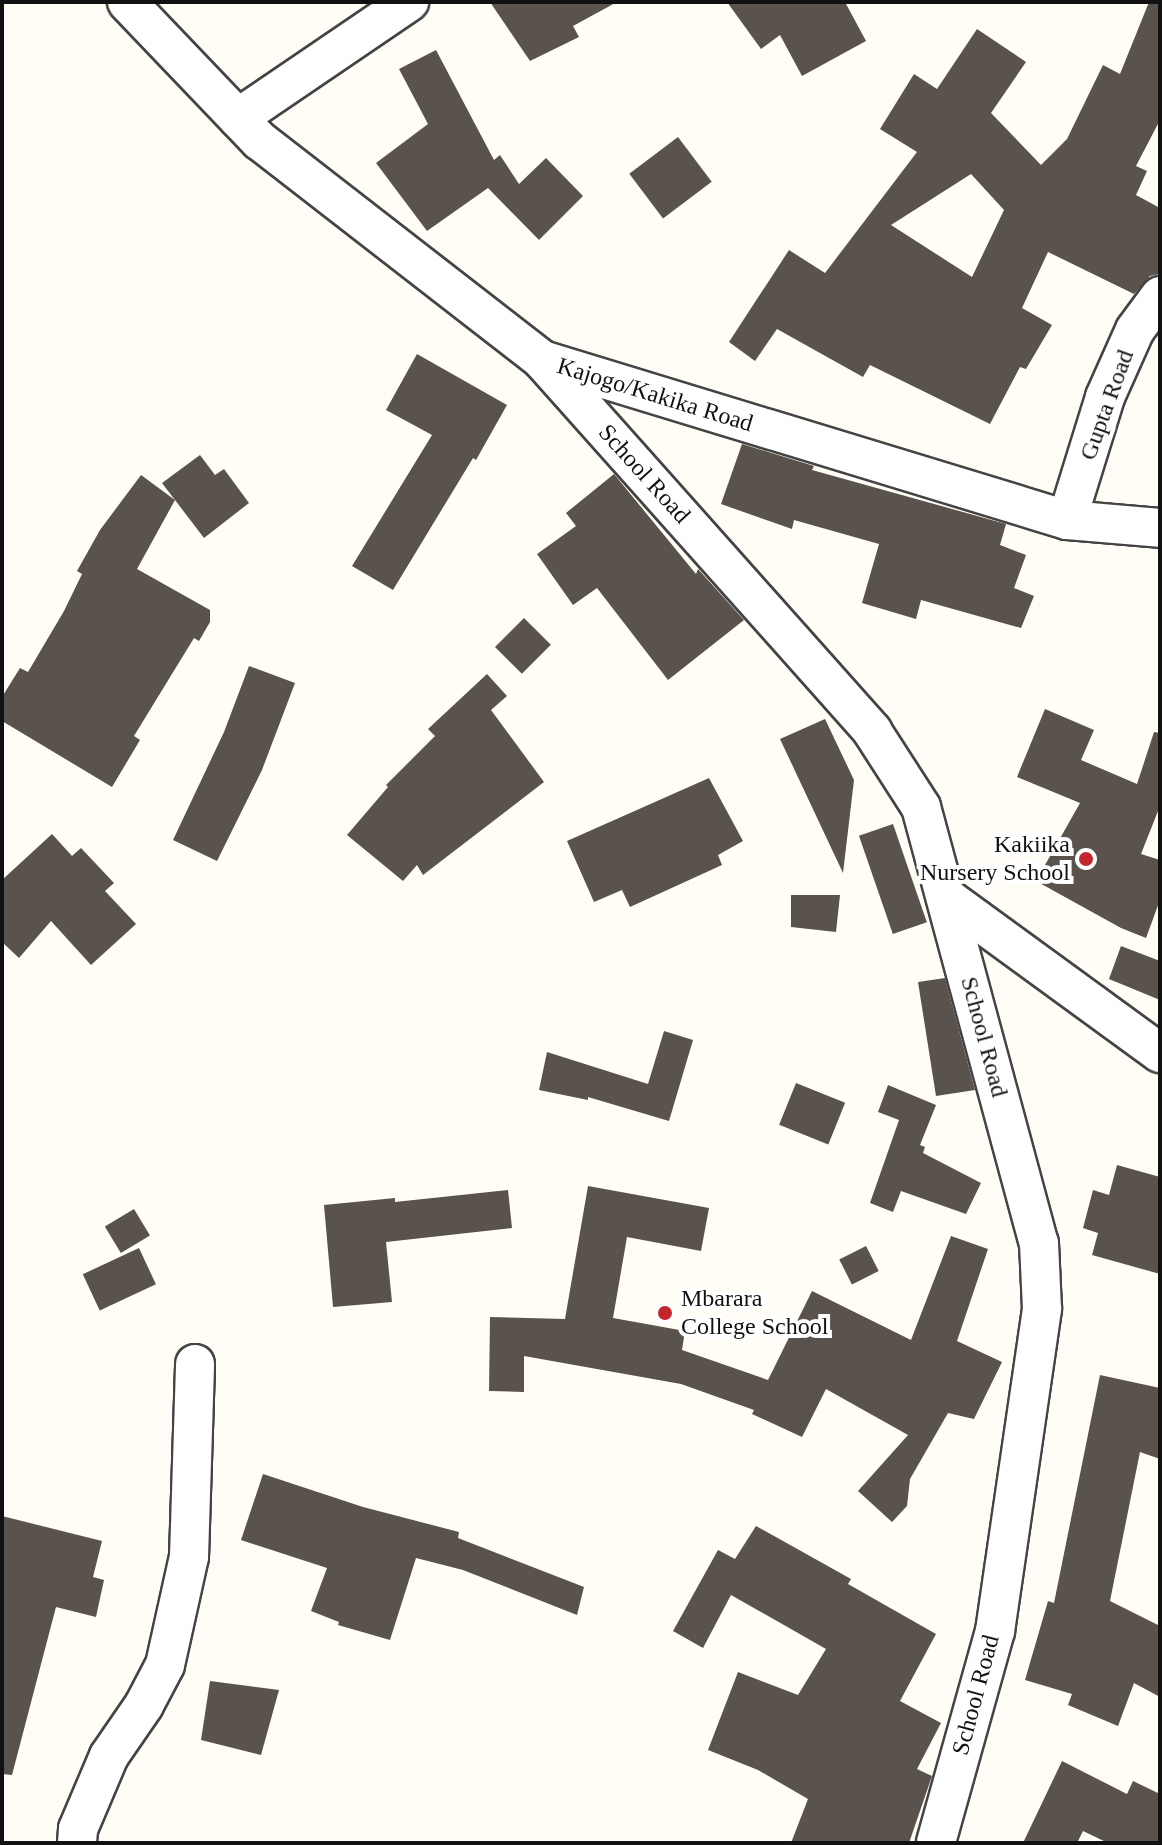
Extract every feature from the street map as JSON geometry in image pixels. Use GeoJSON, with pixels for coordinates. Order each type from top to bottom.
{"type":"FeatureCollection","features":[{"type":"Feature","properties":{"kind":"street","name":"Kajogo/Kakika Road"},"geometry":{"type":"LineString","coordinates":[[127,2],[260,141],[542,360],[1067,520],[1160,528]]}},
{"type":"Feature","properties":{"kind":"street"},"geometry":{"type":"LineString","coordinates":[[238,118],[409,2]]}},
{"type":"Feature","properties":{"kind":"street","name":"Gupta Road"},"geometry":{"type":"LineString","coordinates":[[1067,520],[1105,397],[1135,330],[1160,296]]}},
{"type":"Feature","properties":{"kind":"street","name":"School Road"},"geometry":{"type":"LineString","coordinates":[[542,360],[872,731],[921,807],[1039,1243],[1042,1309],[995,1631],[936,1843]]}},
{"type":"Feature","properties":{"kind":"street"},"geometry":{"type":"LineString","coordinates":[[946,897],[1160,1053]]}},
{"type":"Feature","properties":{"kind":"street"},"geometry":{"type":"LineString","coordinates":[[77,1843],[78,1829],[109,1756],[144,1705],[165,1665],[189,1557],[195,1364]]}},
{"type":"Feature","properties":{"kind":"building"},"geometry":{"type":"Polygon","coordinates":[[[490,2],[617,2],[573,26],[579,37],[530,61],[490,2]]]}},
{"type":"Feature","properties":{"kind":"building"},"geometry":{"type":"Polygon","coordinates":[[[727,2],[845,2],[866,41],[802,76],[780,35],[761,49],[727,2]]]}},
{"type":"Feature","properties":{"kind":"building"},"geometry":{"type":"Polygon","coordinates":[[[1149,2],[1160,2],[1160,120],[1136,166],[1147,171],[1136,195],[1160,208],[1160,274],[1150,276],[1134,294],[1048,252],[1022,308],[1052,325],[1026,369],[1020,367],[990,424],[870,365],[863,377],[777,329],[755,361],[729,342],[789,250],[825,273],[917,152],[880,129],[914,74],[937,89],[977,29],[1026,62],[991,113],[1041,165],[1067,139],[1103,65],[1120,74],[1149,2]],[[971,174],[891,225],[972,277],[1004,210],[971,174]]]}},
{"type":"Feature","properties":{"kind":"building"},"geometry":{"type":"Polygon","coordinates":[[[436,50],[494,160],[500,155],[519,184],[546,158],[583,196],[539,240],[488,188],[427,231],[376,163],[428,124],[399,69],[436,50]]]}},
{"type":"Feature","properties":{"kind":"building"},"geometry":{"type":"Polygon","coordinates":[[[678,137],[712,182],[663,218],[629,174],[678,137]]]}},
{"type":"Feature","properties":{"kind":"building"},"geometry":{"type":"Polygon","coordinates":[[[417,354],[507,405],[476,460],[473,458],[393,590],[352,566],[432,435],[386,410],[417,354]]]}},
{"type":"Feature","properties":{"kind":"building"},"geometry":{"type":"Polygon","coordinates":[[[742,444],[814,466],[812,470],[1006,524],[1000,545],[1026,555],[1014,588],[1034,596],[1021,628],[921,600],[916,619],[862,603],[879,544],[794,520],[792,529],[721,504],[742,444]]]}},
{"type":"Feature","properties":{"kind":"building"},"geometry":{"type":"Polygon","coordinates":[[[200,455],[215,475],[224,469],[249,503],[204,538],[162,483],[200,455]]]}},
{"type":"Feature","properties":{"kind":"building"},"geometry":{"type":"Polygon","coordinates":[[[614,474],[696,574],[698,569],[744,620],[668,680],[597,588],[573,605],[537,554],[576,526],[566,513],[614,474]]]}},
{"type":"Feature","properties":{"kind":"building"},"geometry":{"type":"Polygon","coordinates":[[[141,475],[175,500],[137,569],[210,610],[210,622],[199,641],[194,638],[134,736],[140,740],[112,787],[2,721],[2,697],[20,668],[28,672],[64,611],[82,574],[77,571],[100,530],[141,475]]]}},
{"type":"Feature","properties":{"kind":"building"},"geometry":{"type":"Polygon","coordinates":[[[524,618],[551,645],[522,674],[495,647],[524,618]]]}},
{"type":"Feature","properties":{"kind":"building"},"geometry":{"type":"Polygon","coordinates":[[[249,666],[295,683],[262,770],[217,861],[173,840],[224,732],[249,666]]]}},
{"type":"Feature","properties":{"kind":"building"},"geometry":{"type":"Polygon","coordinates":[[[487,674],[507,696],[491,710],[544,782],[423,875],[417,865],[403,881],[347,835],[388,787],[386,785],[435,736],[428,729],[487,674]]]}},
{"type":"Feature","properties":{"kind":"building"},"geometry":{"type":"Polygon","coordinates":[[[1045,709],[1094,730],[1081,760],[1137,784],[1154,732],[1160,733],[1160,806],[1141,854],[1160,860],[1160,900],[1146,938],[1121,928],[1036,881],[1080,803],[1017,777],[1045,709]]]}},
{"type":"Feature","properties":{"kind":"building"},"geometry":{"type":"Polygon","coordinates":[[[825,719],[854,780],[843,873],[780,739],[825,719]]]}},
{"type":"Feature","properties":{"kind":"building"},"geometry":{"type":"Polygon","coordinates":[[[709,778],[743,841],[718,855],[722,865],[630,907],[622,890],[594,902],[567,841],[709,778]]]}},
{"type":"Feature","properties":{"kind":"building"},"geometry":{"type":"Polygon","coordinates":[[[893,824],[927,922],[893,934],[859,836],[893,824]]]}},
{"type":"Feature","properties":{"kind":"building"},"geometry":{"type":"Polygon","coordinates":[[[52,834],[72,856],[81,848],[114,883],[105,891],[136,924],[91,965],[51,921],[19,958],[2,942],[2,880],[52,834]]]}},
{"type":"Feature","properties":{"kind":"building"},"geometry":{"type":"Polygon","coordinates":[[[791,895],[840,895],[836,932],[791,927],[791,895]]]}},
{"type":"Feature","properties":{"kind":"building"},"geometry":{"type":"Polygon","coordinates":[[[1121,946],[1160,961],[1160,1000],[1109,979],[1121,946]]]}},
{"type":"Feature","properties":{"kind":"building"},"geometry":{"type":"Polygon","coordinates":[[[945,978],[975,1090],[936,1096],[918,982],[945,978]]]}},
{"type":"Feature","properties":{"kind":"building"},"geometry":{"type":"Polygon","coordinates":[[[664,1031],[693,1040],[669,1121],[588,1097],[588,1100],[539,1090],[547,1052],[648,1084],[664,1031]]]}},
{"type":"Feature","properties":{"kind":"building"},"geometry":{"type":"Polygon","coordinates":[[[796,1083],[845,1103],[828,1145],[779,1125],[796,1083]]]}},
{"type":"Feature","properties":{"kind":"building"},"geometry":{"type":"Polygon","coordinates":[[[888,1085],[936,1105],[920,1145],[925,1147],[923,1153],[981,1183],[966,1214],[901,1191],[893,1212],[870,1203],[899,1120],[878,1112],[888,1085]]]}},
{"type":"Feature","properties":{"kind":"building"},"geometry":{"type":"Polygon","coordinates":[[[1117,1165],[1160,1177],[1160,1274],[1092,1255],[1098,1233],[1083,1228],[1093,1190],[1109,1195],[1117,1165]]]}},
{"type":"Feature","properties":{"kind":"building"},"geometry":{"type":"Polygon","coordinates":[[[588,1186],[709,1208],[701,1251],[627,1237],[613,1318],[685,1331],[682,1350],[768,1380],[812,1291],[911,1340],[951,1236],[988,1249],[957,1341],[1002,1362],[974,1419],[948,1413],[910,1479],[907,1506],[892,1522],[858,1491],[908,1435],[826,1389],[802,1437],[752,1414],[754,1410],[681,1384],[524,1356],[524,1392],[489,1391],[490,1317],[565,1319],[588,1186]]]}},
{"type":"Feature","properties":{"kind":"building"},"geometry":{"type":"Polygon","coordinates":[[[508,1190],[512,1228],[386,1242],[392,1302],[333,1307],[324,1205],[395,1198],[395,1202],[508,1190]]]}},
{"type":"Feature","properties":{"kind":"building"},"geometry":{"type":"Polygon","coordinates":[[[134,1209],[150,1236],[121,1253],[105,1227],[134,1209]]]}},
{"type":"Feature","properties":{"kind":"building"},"geometry":{"type":"Polygon","coordinates":[[[866,1246],[879,1271],[852,1285],[839,1260],[866,1246]]]}},
{"type":"Feature","properties":{"kind":"building"},"geometry":{"type":"Polygon","coordinates":[[[139,1248],[156,1284],[100,1310],[83,1274],[139,1248]]]}},
{"type":"Feature","properties":{"kind":"building"},"geometry":{"type":"Polygon","coordinates":[[[1100,1375],[1160,1388],[1160,1459],[1140,1452],[1110,1601],[1160,1626],[1160,1697],[1134,1683],[1118,1726],[1068,1705],[1072,1694],[1025,1680],[1048,1601],[1054,1603],[1100,1375]]]}},
{"type":"Feature","properties":{"kind":"building"},"geometry":{"type":"Polygon","coordinates":[[[263,1474],[363,1507],[459,1532],[458,1538],[584,1587],[577,1615],[463,1570],[416,1558],[390,1640],[338,1625],[339,1622],[311,1611],[327,1568],[241,1540],[263,1474]]]}},
{"type":"Feature","properties":{"kind":"building"},"geometry":{"type":"Polygon","coordinates":[[[2,1516],[102,1541],[93,1577],[104,1580],[96,1617],[56,1607],[12,1775],[2,1774],[2,1516]]]}},
{"type":"Feature","properties":{"kind":"building"},"geometry":{"type":"Polygon","coordinates":[[[756,1526],[851,1579],[848,1584],[936,1634],[900,1701],[941,1723],[917,1769],[932,1776],[909,1843],[791,1843],[808,1799],[758,1770],[708,1750],[738,1672],[798,1695],[826,1649],[731,1595],[703,1648],[673,1631],[718,1550],[735,1559],[756,1526]]]}},
{"type":"Feature","properties":{"kind":"building"},"geometry":{"type":"Polygon","coordinates":[[[210,1681],[279,1690],[261,1755],[201,1740],[210,1681]]]}},
{"type":"Feature","properties":{"kind":"building"},"geometry":{"type":"Polygon","coordinates":[[[1062,1761],[1127,1794],[1133,1781],[1160,1794],[1160,1843],[1108,1843],[1083,1831],[1077,1843],[1023,1843],[1062,1761]]]}},
{"type":"Feature","properties":{"kind":"place","name":"Kakiika Nursery School"},"geometry":{"type":"Point","coordinates":[1086,859]}},
{"type":"Feature","properties":{"kind":"place","name":"Mbarara College School"},"geometry":{"type":"Point","coordinates":[665,1313]}}]}
